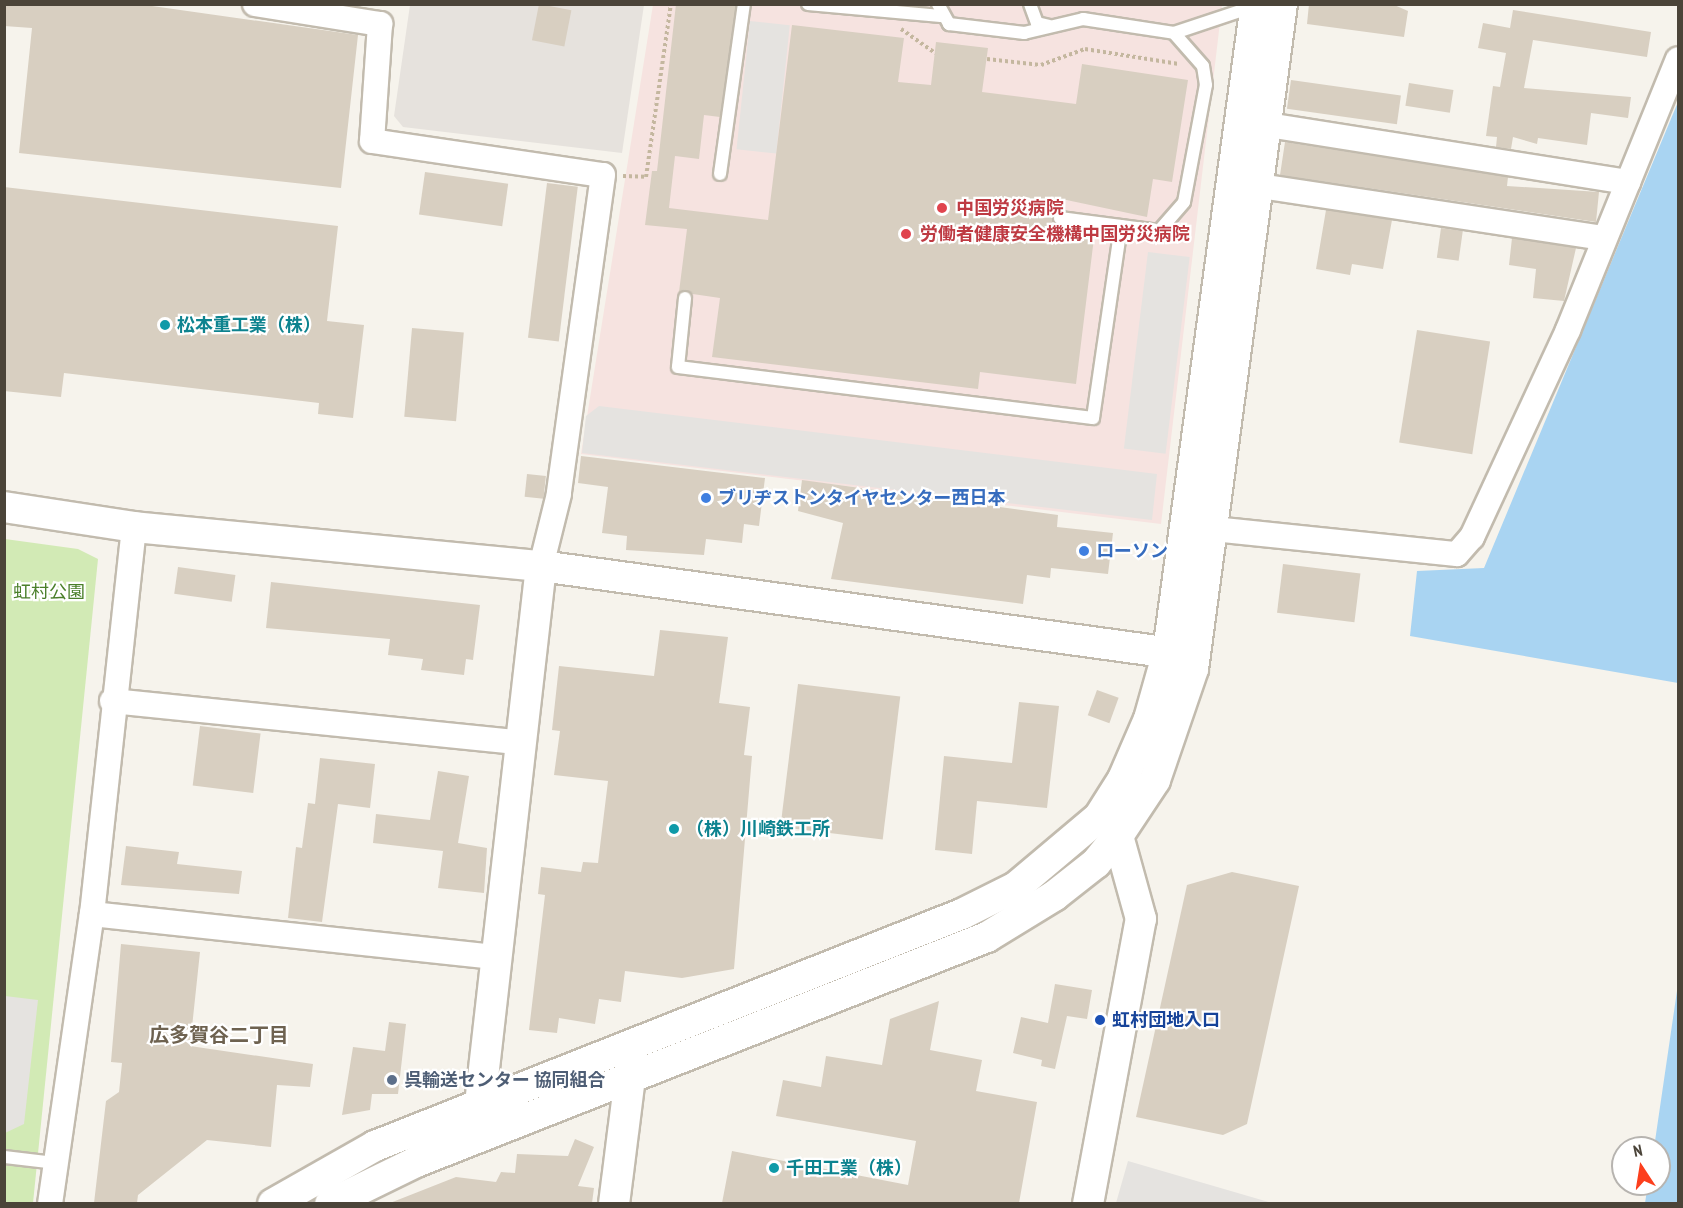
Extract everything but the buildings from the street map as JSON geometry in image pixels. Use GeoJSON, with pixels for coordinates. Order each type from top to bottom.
{"type":"FeatureCollection","features":[{"type":"Feature","properties":{"kind":"street"},"geometry":{"type":"LineString","coordinates":[[255,4],[380,24],[372,141],[603,175],[559,494],[541,567],[480,1104],[489,1133]]}},
{"type":"Feature","properties":{"kind":"street"},"geometry":{"type":"LineString","coordinates":[[330,1203],[489,1133],[987,937],[1054,896],[1096,863],[1123,779],[1181,654],[1253,122],[1264,6]]}},
{"type":"Feature","properties":{"kind":"street"},"geometry":{"type":"LineString","coordinates":[[1198,527],[1457,554],[1472,537],[1604,238],[1678,59]]}},
{"type":"Feature","properties":{"kind":"street"},"geometry":{"type":"LineString","coordinates":[[1253,122],[1628,182]]}},
{"type":"Feature","properties":{"kind":"street"},"geometry":{"type":"LineString","coordinates":[[1245,183],[1604,238]]}},
{"type":"Feature","properties":{"kind":"street"},"geometry":{"type":"LineString","coordinates":[[4,507],[134,527],[541,567],[1181,654]]}},
{"type":"Feature","properties":{"kind":"street"},"geometry":{"type":"LineString","coordinates":[[50,1203],[92,914],[112,701],[134,527]]}},
{"type":"Feature","properties":{"kind":"street"},"geometry":{"type":"LineString","coordinates":[[112,701],[522,743]]}},
{"type":"Feature","properties":{"kind":"street"},"geometry":{"type":"LineString","coordinates":[[273,1203],[375,1146],[962,914],[1016,887],[1108,826]]}},
{"type":"Feature","properties":{"kind":"street"},"geometry":{"type":"LineString","coordinates":[[1088,1203],[1141,919],[1108,826]]}},
{"type":"Feature","properties":{"kind":"street"},"geometry":{"type":"LineString","coordinates":[[92,914],[497,957]]}},
{"type":"Feature","properties":{"kind":"street"},"geometry":{"type":"LineString","coordinates":[[614,1203],[635,1042]]}},
{"type":"Feature","properties":{"kind":"lane"},"geometry":{"type":"LineString","coordinates":[[720,174],[744,4]]}},
{"type":"Feature","properties":{"kind":"lane"},"geometry":{"type":"LineString","coordinates":[[808,4],[939,10],[949,24],[1024,33],[1083,19],[1174,33],[1264,6]]}},
{"type":"Feature","properties":{"kind":"lane"},"geometry":{"type":"LineString","coordinates":[[1030,4],[1037,23],[1050,27]]}},
{"type":"Feature","properties":{"kind":"lane"},"geometry":{"type":"LineString","coordinates":[[1060,218],[1159,231],[1184,202],[1206,85],[1203,66],[1174,33]]}},
{"type":"Feature","properties":{"kind":"lane"},"geometry":{"type":"LineString","coordinates":[[685,298],[678,367],[1093,418],[1121,226]]}},
{"type":"Feature","properties":{"kind":"lane"},"geometry":{"type":"LineString","coordinates":[[4,1157],[55,1163]]}},
{"type":"Feature","properties":{"kind":"path"},"geometry":{"type":"LineString","coordinates":[[603,175],[646,177],[671,4]]}},
{"type":"Feature","properties":{"kind":"path"},"geometry":{"type":"LineString","coordinates":[[987,59],[1041,65],[1085,49],[1181,64]]}},
{"type":"Feature","properties":{"kind":"shaded area"},"geometry":{"type":"Polygon","coordinates":[[[410,5],[644,5],[622,153],[403,127],[394,116],[410,5]]]}},
{"type":"Feature","properties":{"kind":"shaded area","name":"労働者健康安全機構中国労災病院"},"geometry":{"type":"Polygon","coordinates":[[[653,5],[1222,5],[1161,524],[581,454],[653,5]]]}},
{"type":"Feature","properties":{"kind":"shaded area"},"geometry":{"type":"Polygon","coordinates":[[[750,21],[790,25],[776,153],[737,149],[750,21]]]}},
{"type":"Feature","properties":{"kind":"shaded area"},"geometry":{"type":"Polygon","coordinates":[[[1148,252],[1190,257],[1166,454],[1124,449],[1148,252]]]}},
{"type":"Feature","properties":{"kind":"shaded area"},"geometry":{"type":"Polygon","coordinates":[[[599,406],[1157,474],[1152,520],[582,453],[586,416],[599,406]]]}},
{"type":"Feature","properties":{"kind":"shaded area"},"geometry":{"type":"Polygon","coordinates":[[[5,996],[38,1000],[24,1124],[5,1133],[5,996]]]}},
{"type":"Feature","properties":{"kind":"shaded area"},"geometry":{"type":"Polygon","coordinates":[[[1128,1161],[1272,1203],[1116,1203],[1128,1161]]]}},
{"type":"Feature","properties":{"kind":"green space","name":"虹村公園"},"geometry":{"type":"Polygon","coordinates":[[[5,539],[78,549],[98,559],[33,1203],[5,1203],[5,539]]]}},
{"type":"Feature","properties":{"kind":"water"},"geometry":{"type":"Polygon","coordinates":[[[1678,102],[1678,683],[1410,636],[1417,571],[1484,568],[1678,102]]]}},
{"type":"Feature","properties":{"kind":"water"},"geometry":{"type":"Polygon","coordinates":[[[1678,984],[1678,1203],[1645,1203],[1646,1196],[1671,1196],[1671,1136],[1656,1136],[1678,984]]]}},
{"type":"Feature","properties":{"kind":"place","name":"中国労災病院"},"geometry":{"type":"Point","coordinates":[942,208]}},
{"type":"Feature","properties":{"kind":"place","name":"労働者健康安全機構中国労災病院"},"geometry":{"type":"Point","coordinates":[906,234]}},
{"type":"Feature","properties":{"kind":"place","name":"松本重工業（株）"},"geometry":{"type":"Point","coordinates":[165,325]}},
{"type":"Feature","properties":{"kind":"place","name":"ブリヂストンタイヤセンター西日本"},"geometry":{"type":"Point","coordinates":[706,498]}},
{"type":"Feature","properties":{"kind":"place","name":"ローソン"},"geometry":{"type":"Point","coordinates":[1084,551]}},
{"type":"Feature","properties":{"kind":"place","name":"（株）川崎鉄工所"},"geometry":{"type":"Point","coordinates":[674,829]}},
{"type":"Feature","properties":{"kind":"place","name":"虹村団地入口"},"geometry":{"type":"Point","coordinates":[1100,1020]}},
{"type":"Feature","properties":{"kind":"place","name":"呉輸送センター 協同組合"},"geometry":{"type":"Point","coordinates":[392,1080]}},
{"type":"Feature","properties":{"kind":"place","name":"千田工業（株）"},"geometry":{"type":"Point","coordinates":[774,1168]}},
{"type":"Feature","properties":{"kind":"district","name":"広多賀谷二丁目"},"geometry":{"type":"Point","coordinates":[219,1035]}}]}
